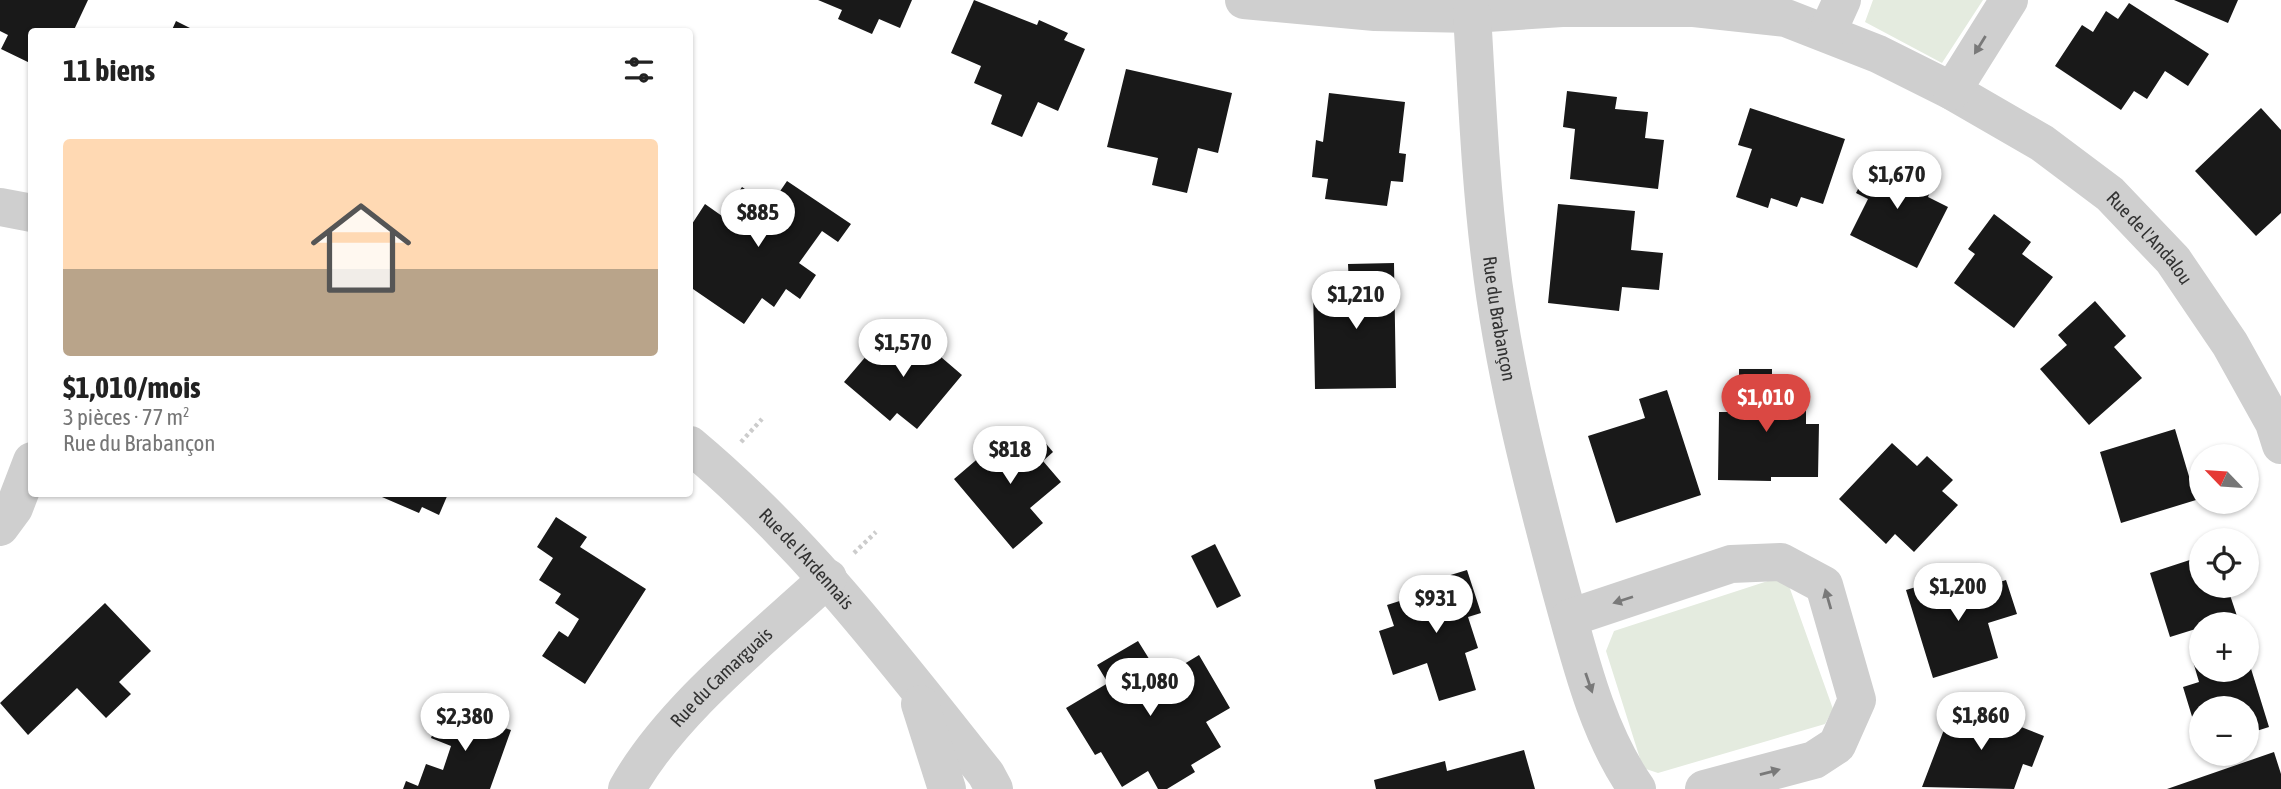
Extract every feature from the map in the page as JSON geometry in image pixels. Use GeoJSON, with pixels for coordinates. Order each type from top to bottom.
{"type":"FeatureCollection","features":[{"type":"Feature","properties":{"kind":"street","name":"Rue de l'Andalou"},"geometry":{"type":"LineString","coordinates":[[1244,0],[1375,12],[1472,14],[1562,8],[1694,8],[1786,18],[1835,17],[1878,54],[1952,91],[2042,143],[2110,194],[2173,260],[2230,344],[2274,423],[2281,445]]}},
{"type":"Feature","properties":{"kind":"street"},"geometry":{"type":"LineString","coordinates":[[1952,91],[2009,0]]}},
{"type":"Feature","properties":{"kind":"street","name":"Rue du Brabançon"},"geometry":{"type":"LineString","coordinates":[[1472,14],[1494,282],[1520,435],[1569,618],[1600,716],[1622,769],[1637,789]]}},
{"type":"Feature","properties":{"kind":"street"},"geometry":{"type":"LineString","coordinates":[[0,207],[28,212]]}},
{"type":"Feature","properties":{"kind":"street","name":"Rue de l'Ardennais"},"geometry":{"type":"LineString","coordinates":[[693,448],[742,490],[828,578],[986,774],[994,789]]}},
{"type":"Feature","properties":{"kind":"street"},"geometry":{"type":"LineString","coordinates":[[0,527],[14,508],[28,471]]}},
{"type":"Feature","properties":{"kind":"street"},"geometry":{"type":"LineString","coordinates":[[1569,618],[1731,564],[1781,562],[1824,585],[1857,700],[1837,745],[1814,760],[1704,789]]}},
{"type":"Feature","properties":{"kind":"street","name":"Rue du Camarguais"},"geometry":{"type":"LineString","coordinates":[[627,789],[654,749],[675,725],[727,671],[828,578]]}},
{"type":"Feature","properties":{"kind":"street","name":"Rue de l'Ardennais"},"geometry":{"type":"LineString","coordinates":[[913,682],[947,789]]}},
{"type":"Feature","properties":{"kind":"shaded area"},"geometry":{"type":"Polygon","coordinates":[[[1873,0],[1983,0],[1942,63],[1865,22],[1873,0]]]}},
{"type":"Feature","properties":{"kind":"shaded area"},"geometry":{"type":"Polygon","coordinates":[[[1774,579],[1789,586],[1833,709],[1825,724],[1658,773],[1643,768],[1606,651],[1614,631],[1774,579]]]}},
{"type":"Feature","properties":{"kind":"building"},"geometry":{"type":"Polygon","coordinates":[[[0,0],[88,0],[75,28],[28,28],[28,62],[1,49],[8,35],[0,31],[0,0]]]}},
{"type":"Feature","properties":{"kind":"building"},"geometry":{"type":"Polygon","coordinates":[[[818,0],[912,0],[900,28],[879,19],[872,34],[838,19],[842,10],[818,0]]]}},
{"type":"Feature","properties":{"kind":"building"},"geometry":{"type":"Polygon","coordinates":[[[974,0],[1037,25],[1039,20],[1068,33],[1064,40],[1085,49],[1058,111],[1038,102],[1022,137],[991,124],[1002,95],[974,83],[981,66],[951,53],[974,0]]]}},
{"type":"Feature","properties":{"kind":"building"},"geometry":{"type":"Polygon","coordinates":[[[2174,0],[2238,0],[2228,23],[2174,0]]]}},
{"type":"Feature","properties":{"kind":"building"},"geometry":{"type":"Polygon","coordinates":[[[2129,3],[2209,54],[2188,86],[2165,71],[2147,99],[2134,91],[2121,110],[2055,66],[2082,25],[2093,32],[2106,11],[2118,19],[2129,3]]]}},
{"type":"Feature","properties":{"kind":"building"},"geometry":{"type":"Polygon","coordinates":[[[176,21],[190,28],[173,28],[176,21]]]}},
{"type":"Feature","properties":{"kind":"building"},"geometry":{"type":"Polygon","coordinates":[[[1126,69],[1232,93],[1218,153],[1198,148],[1187,193],[1152,185],[1158,158],[1107,147],[1126,69]]]}},
{"type":"Feature","properties":{"kind":"building"},"geometry":{"type":"Polygon","coordinates":[[[1567,91],[1617,97],[1615,109],[1648,112],[1645,138],[1664,140],[1658,189],[1570,179],[1575,129],[1563,127],[1567,91]]]}},
{"type":"Feature","properties":{"kind":"building"},"geometry":{"type":"Polygon","coordinates":[[[1329,93],[1405,102],[1399,153],[1406,154],[1403,182],[1391,181],[1387,206],[1325,199],[1328,179],[1312,177],[1316,140],[1323,142],[1329,93]]]}},
{"type":"Feature","properties":{"kind":"building"},"geometry":{"type":"Polygon","coordinates":[[[1750,108],[1845,139],[1823,204],[1801,197],[1797,207],[1771,198],[1768,208],[1736,197],[1752,149],[1738,145],[1750,108]]]}},
{"type":"Feature","properties":{"kind":"building"},"geometry":{"type":"Polygon","coordinates":[[[2261,108],[2281,130],[2281,213],[2256,236],[2195,171],[2261,108]]]}},
{"type":"Feature","properties":{"kind":"building"},"geometry":{"type":"Polygon","coordinates":[[[1878,151],[1919,172],[1914,184],[1930,192],[1928,197],[1948,207],[1917,268],[1850,235],[1868,199],[1856,193],[1878,151]]]}},
{"type":"Feature","properties":{"kind":"building"},"geometry":{"type":"Polygon","coordinates":[[[787,181],[851,224],[838,242],[822,231],[799,263],[816,275],[800,299],[786,289],[774,307],[762,298],[744,324],[693,289],[693,222],[705,204],[722,216],[742,187],[770,206],[787,181]]]}},
{"type":"Feature","properties":{"kind":"building"},"geometry":{"type":"Polygon","coordinates":[[[1558,204],[1635,211],[1631,250],[1663,253],[1659,290],[1622,287],[1619,311],[1548,303],[1558,204]]]}},
{"type":"Feature","properties":{"kind":"building"},"geometry":{"type":"Polygon","coordinates":[[[1994,214],[2031,242],[2022,254],[2053,277],[2014,328],[1954,283],[1975,254],[1968,249],[1994,214]]]}},
{"type":"Feature","properties":{"kind":"building"},"geometry":{"type":"Polygon","coordinates":[[[1394,263],[1396,388],[1315,389],[1313,287],[1349,287],[1348,264],[1394,263]]]}},
{"type":"Feature","properties":{"kind":"building"},"geometry":{"type":"Polygon","coordinates":[[[2095,301],[2126,336],[2114,347],[2142,378],[2089,425],[2040,369],[2067,345],[2058,335],[2095,301]]]}},
{"type":"Feature","properties":{"kind":"building"},"geometry":{"type":"Polygon","coordinates":[[[891,327],[914,346],[920,339],[962,375],[917,429],[897,413],[890,421],[844,382],[891,327]]]}},
{"type":"Feature","properties":{"kind":"building"},"geometry":{"type":"Polygon","coordinates":[[[1739,369],[1772,369],[1772,398],[1806,398],[1806,424],[1819,424],[1818,477],[1771,477],[1771,481],[1718,480],[1719,412],[1739,412],[1739,369]]]}},
{"type":"Feature","properties":{"kind":"building"},"geometry":{"type":"Polygon","coordinates":[[[1667,390],[1701,495],[1616,523],[1588,436],[1645,418],[1639,399],[1667,390]]]}},
{"type":"Feature","properties":{"kind":"building"},"geometry":{"type":"Polygon","coordinates":[[[2175,429],[2189,476],[2189,502],[2121,523],[2100,452],[2175,429]]]}},
{"type":"Feature","properties":{"kind":"building"},"geometry":{"type":"Polygon","coordinates":[[[1009,432],[1022,448],[1038,434],[1053,452],[1043,461],[1061,482],[1030,508],[1043,523],[1013,549],[954,479],[1009,432]]]}},
{"type":"Feature","properties":{"kind":"building"},"geometry":{"type":"Polygon","coordinates":[[[1892,443],[1917,466],[1927,456],[1953,480],[1942,491],[1958,505],[1914,552],[1895,534],[1886,544],[1839,499],[1892,443]]]}},
{"type":"Feature","properties":{"kind":"building"},"geometry":{"type":"Polygon","coordinates":[[[382,497],[447,497],[439,515],[422,507],[419,513],[382,497]]]}},
{"type":"Feature","properties":{"kind":"building"},"geometry":{"type":"Polygon","coordinates":[[[556,517],[587,537],[580,547],[646,589],[585,684],[542,656],[559,631],[568,637],[579,619],[555,603],[561,594],[539,580],[553,558],[537,547],[556,517]]]}},
{"type":"Feature","properties":{"kind":"building"},"geometry":{"type":"Polygon","coordinates":[[[1215,544],[1241,596],[1217,608],[1191,556],[1215,544]]]}},
{"type":"Feature","properties":{"kind":"building"},"geometry":{"type":"Polygon","coordinates":[[[2189,560],[2189,598],[2231,598],[2236,612],[2189,612],[2189,631],[2170,637],[2150,573],[2189,560]]]}},
{"type":"Feature","properties":{"kind":"building"},"geometry":{"type":"Polygon","coordinates":[[[1467,570],[1481,613],[1468,617],[1478,648],[1465,653],[1476,690],[1439,701],[1427,663],[1393,675],[1379,631],[1394,626],[1387,605],[1447,586],[1444,577],[1467,570]]]}},
{"type":"Feature","properties":{"kind":"building"},"geometry":{"type":"Polygon","coordinates":[[[1953,576],[1959,595],[2006,580],[2017,614],[1988,623],[1998,658],[1933,678],[1906,590],[1953,576]]]}},
{"type":"Feature","properties":{"kind":"building"},"geometry":{"type":"Polygon","coordinates":[[[105,603],[151,651],[119,682],[131,694],[106,718],[77,688],[28,735],[0,703],[105,603]]]}},
{"type":"Feature","properties":{"kind":"building"},"geometry":{"type":"Polygon","coordinates":[[[1138,641],[1161,678],[1199,655],[1230,708],[1206,722],[1221,747],[1191,765],[1195,772],[1167,789],[1158,789],[1148,771],[1122,787],[1101,752],[1095,755],[1066,708],[1108,683],[1097,665],[1138,641]]]}},
{"type":"Feature","properties":{"kind":"building"},"geometry":{"type":"Polygon","coordinates":[[[2199,682],[2255,682],[2269,727],[2259,730],[2259,696],[2189,696],[2189,707],[2183,687],[2199,682]]]}},
{"type":"Feature","properties":{"kind":"building"},"geometry":{"type":"Polygon","coordinates":[[[1955,701],[2044,736],[2032,767],[2023,764],[2014,789],[1922,787],[1955,701]]]}},
{"type":"Feature","properties":{"kind":"building"},"geometry":{"type":"Polygon","coordinates":[[[443,706],[511,730],[490,789],[403,789],[406,781],[418,786],[426,764],[443,770],[451,746],[431,738],[443,706]]]}},
{"type":"Feature","properties":{"kind":"building"},"geometry":{"type":"Polygon","coordinates":[[[1524,750],[1535,789],[1376,789],[1374,780],[1445,761],[1447,771],[1524,750]]]}},
{"type":"Feature","properties":{"kind":"building"},"geometry":{"type":"Polygon","coordinates":[[[2274,752],[2281,774],[2281,789],[2167,789],[2234,766],[2259,766],[2259,757],[2274,752]]]}}]}
